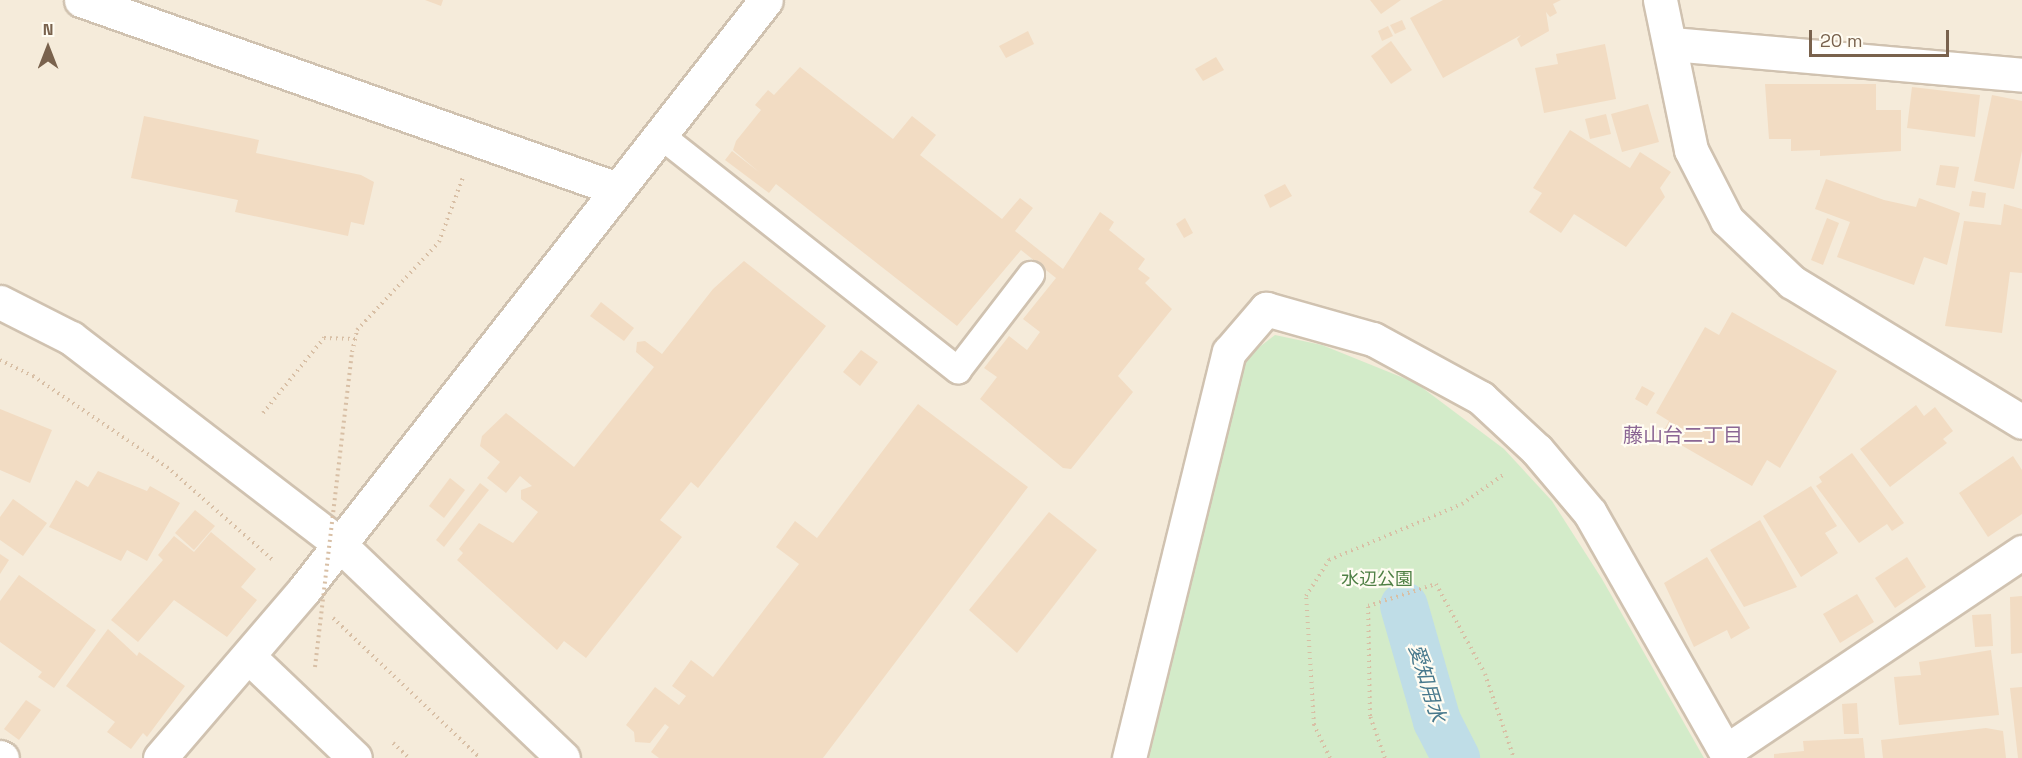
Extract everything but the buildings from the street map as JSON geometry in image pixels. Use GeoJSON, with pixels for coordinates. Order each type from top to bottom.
{"type":"FeatureCollection","features":[{"type":"Feature","properties":{"kind":"street"},"geometry":{"type":"LineString","coordinates":[[81,0],[617,189]]}},
{"type":"Feature","properties":{"kind":"street"},"geometry":{"type":"LineString","coordinates":[[160,758],[249,657],[304,590],[338,543],[766,0]]}},
{"type":"Feature","properties":{"kind":"street"},"geometry":{"type":"LineString","coordinates":[[1660,0],[1671,44],[1691,150],[1727,220],[1758,254],[1792,282],[2022,422]]}},
{"type":"Feature","properties":{"kind":"street"},"geometry":{"type":"LineString","coordinates":[[1671,44],[2022,75]]}},
{"type":"Feature","properties":{"kind":"street"},"geometry":{"type":"LineString","coordinates":[[0,302],[71,338],[338,543],[563,758]]}},
{"type":"Feature","properties":{"kind":"street"},"geometry":{"type":"LineString","coordinates":[[1129,758],[1229,352],[1266,309],[1372,339],[1480,398],[1537,450],[1590,513],[1727,755],[2022,552]]}},
{"type":"Feature","properties":{"kind":"street"},"geometry":{"type":"LineString","coordinates":[[249,657],[355,758]]}},
{"type":"Feature","properties":{"kind":"lane"},"geometry":{"type":"LineString","coordinates":[[660,135],[958,370],[1031,275]]}},
{"type":"Feature","properties":{"kind":"path"},"geometry":{"type":"LineString","coordinates":[[315,667],[355,339],[439,242],[465,167]]}},
{"type":"Feature","properties":{"kind":"path"},"geometry":{"type":"LineString","coordinates":[[262,413],[324,338],[355,339]]}},
{"type":"Feature","properties":{"kind":"path"},"geometry":{"type":"LineString","coordinates":[[0,360],[33,376],[167,467],[304,590],[480,758]]}},
{"type":"Feature","properties":{"kind":"path"},"geometry":{"type":"LineString","coordinates":[[1330,758],[1314,725],[1306,596],[1329,560],[1462,504],[1537,450]]}},
{"type":"Feature","properties":{"kind":"path"},"geometry":{"type":"LineString","coordinates":[[1385,758],[1370,716],[1368,606],[1436,584],[1485,674],[1514,758]]}},
{"type":"Feature","properties":{"kind":"shaded area"},"geometry":{"type":"Polygon","coordinates":[[[0,0],[2022,0],[2022,758],[0,758],[0,0]]]}},
{"type":"Feature","properties":{"kind":"green space","name":"水辺公園"},"geometry":{"type":"Polygon","coordinates":[[[1275,335],[1322,345],[1416,383],[1504,449],[1552,501],[1602,579],[1704,758],[1149,758],[1244,359],[1275,335]]]}},
{"type":"Feature","properties":{"kind":"waterway","name":"愛知用水"},"geometry":{"type":"LineString","coordinates":[[1404,606],[1437,721],[1456,758]]}},
{"type":"Feature","properties":{"kind":"district","name":"藤山台二丁目"},"geometry":{"type":"Point","coordinates":[1683,435]}}]}
